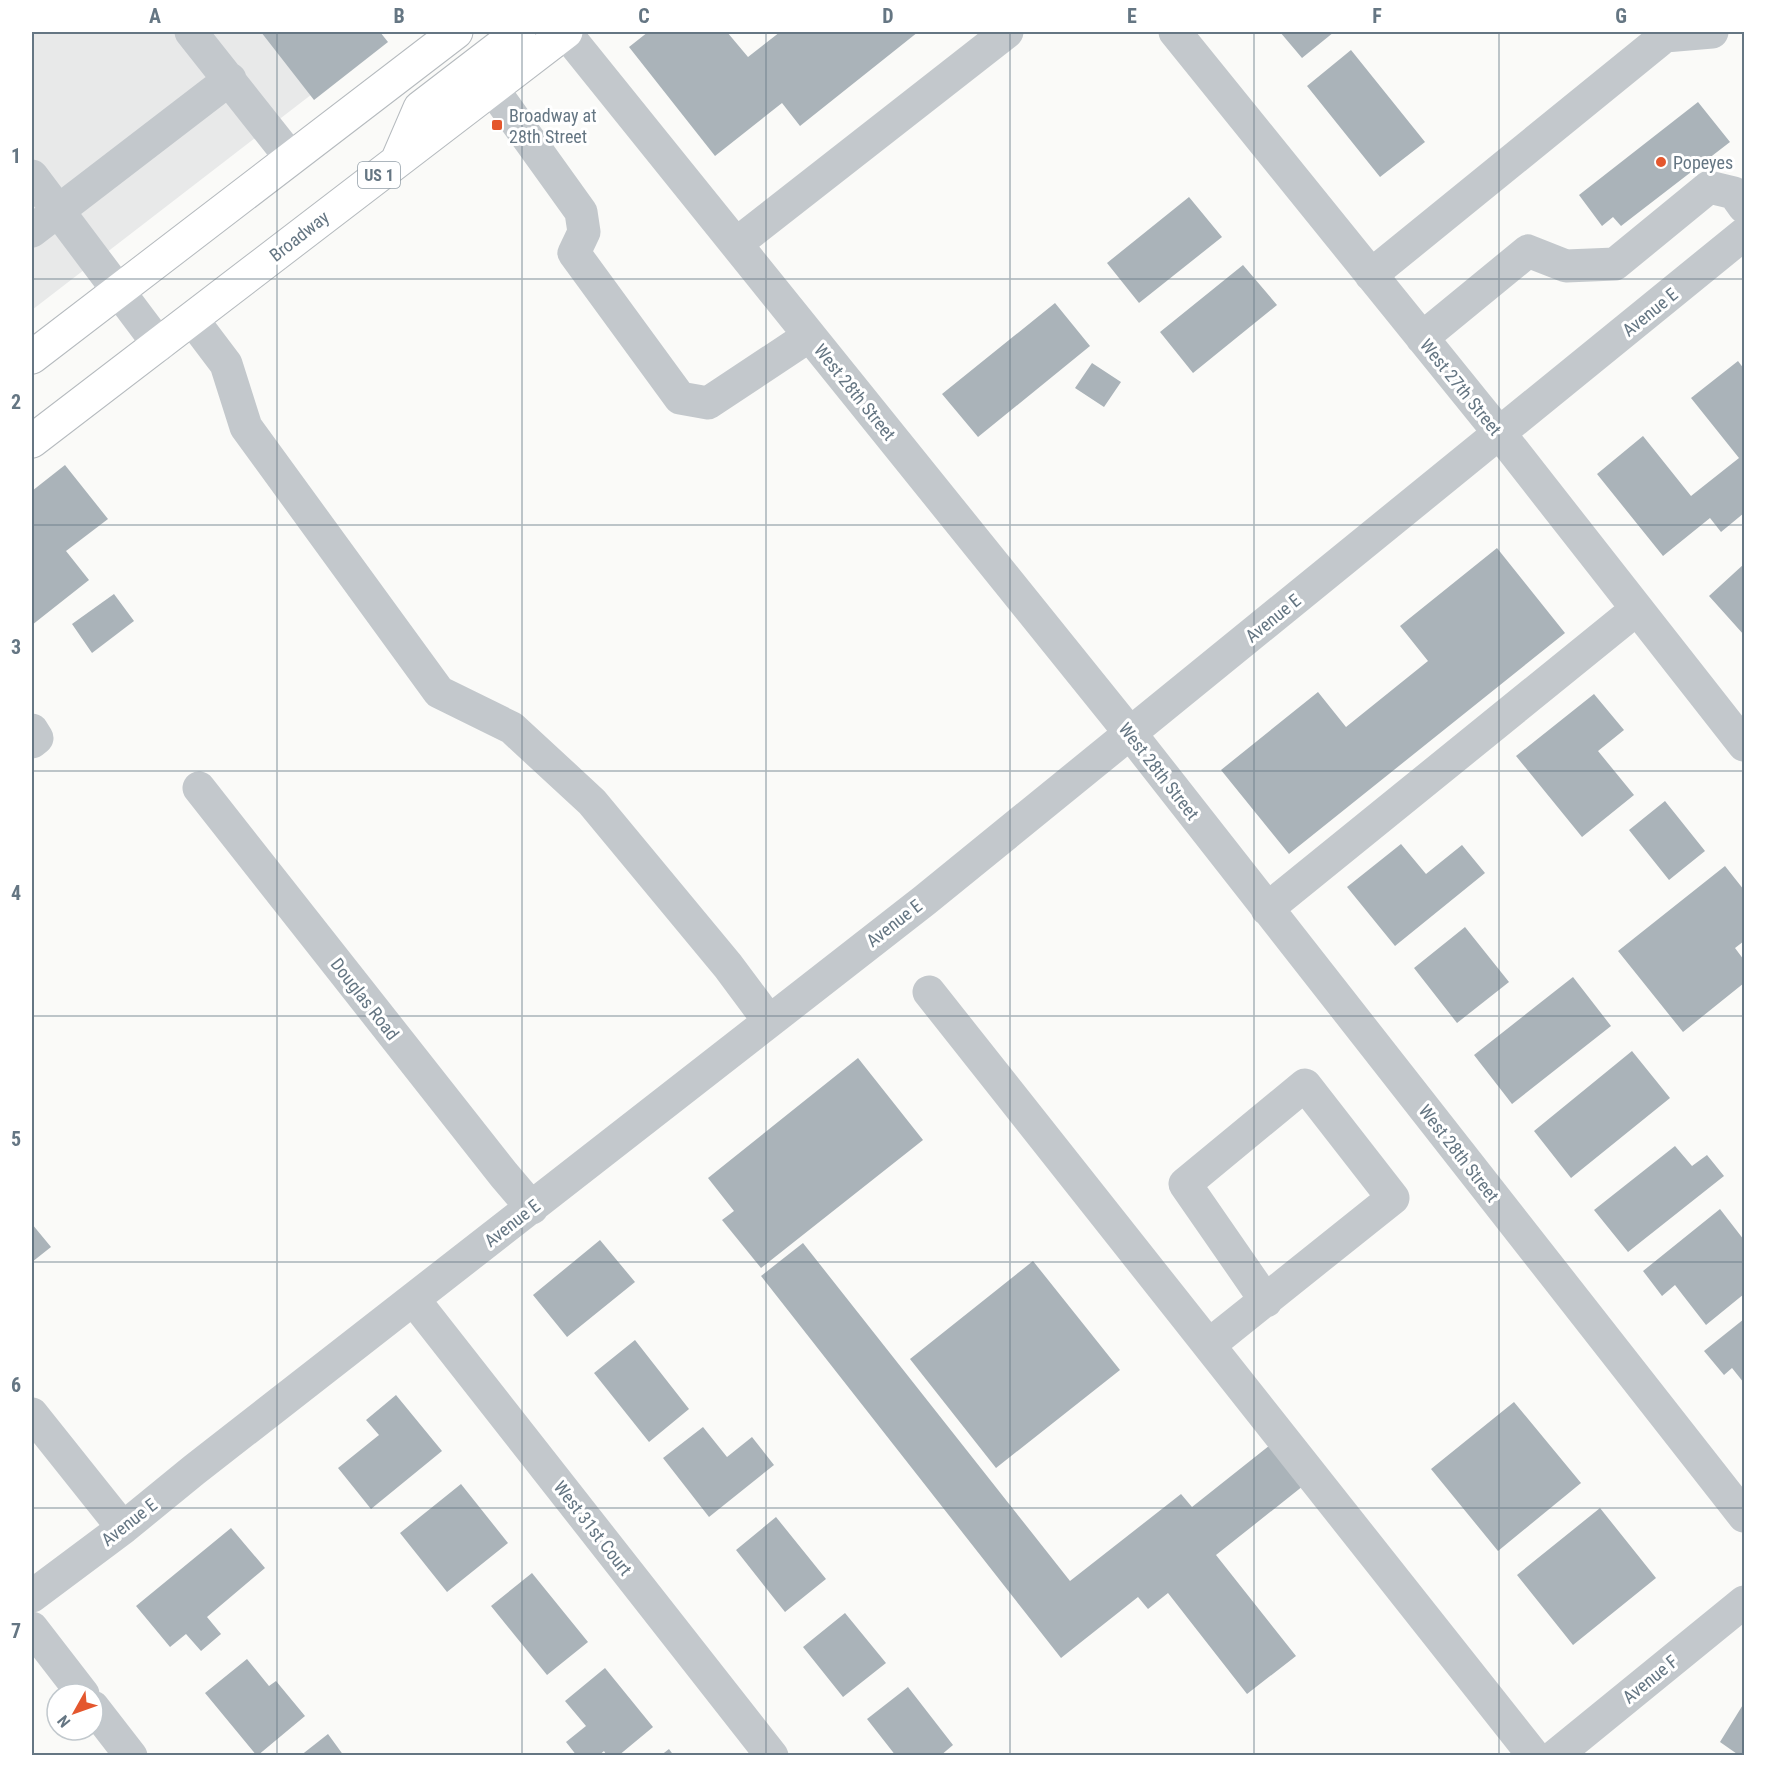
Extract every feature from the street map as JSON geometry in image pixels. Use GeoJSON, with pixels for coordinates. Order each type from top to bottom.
{"type":"FeatureCollection","features":[{"type":"Feature","properties":{"kind":"main road"},"geometry":{"type":"LineString","coordinates":[[32,357],[456,32]]}},
{"type":"Feature","properties":{"kind":"main road"},"geometry":{"type":"LineString","coordinates":[[397,160],[420,108],[519,32]]}},
{"type":"Feature","properties":{"kind":"main road","name":"Broadway"},"geometry":{"type":"LineString","coordinates":[[32,441],[565,32]]}},
{"type":"Feature","properties":{"kind":"street"},"geometry":{"type":"LineString","coordinates":[[191,32],[290,157]]}},
{"type":"Feature","properties":{"kind":"street","name":"West 28th Street"},"geometry":{"type":"LineString","coordinates":[[565,32],[1130,734],[1744,1516]]}},
{"type":"Feature","properties":{"kind":"street"},"geometry":{"type":"LineString","coordinates":[[736,244],[1007,32]]}},
{"type":"Feature","properties":{"kind":"street","name":"West 27th Street"},"geometry":{"type":"LineString","coordinates":[[1175,32],[1500,434],[1744,745]]}},
{"type":"Feature","properties":{"kind":"street"},"geometry":{"type":"LineString","coordinates":[[1371,275],[1665,36],[1712,32]]}},
{"type":"Feature","properties":{"kind":"street"},"geometry":{"type":"LineString","coordinates":[[32,231],[230,79]]}},
{"type":"Feature","properties":{"kind":"street"},"geometry":{"type":"LineString","coordinates":[[492,88],[581,212],[584,232],[574,253],[680,398],[708,404],[809,336]]}},
{"type":"Feature","properties":{"kind":"street"},"geometry":{"type":"LineString","coordinates":[[32,176],[159,345]]}},
{"type":"Feature","properties":{"kind":"street"},"geometry":{"type":"LineString","coordinates":[[1422,338],[1528,251],[1566,266],[1615,264],[1709,188],[1734,193],[1744,207]]}},
{"type":"Feature","properties":{"kind":"street","name":"Avenue E"},"geometry":{"type":"LineString","coordinates":[[32,1596],[123,1528],[203,1463],[925,900],[1744,234]]}},
{"type":"Feature","properties":{"kind":"street"},"geometry":{"type":"LineString","coordinates":[[192,319],[226,364],[246,428],[439,692],[512,728],[592,802],[728,966],[769,1022]]}},
{"type":"Feature","properties":{"kind":"street"},"geometry":{"type":"LineString","coordinates":[[1267,909],[1637,609]]}},
{"type":"Feature","properties":{"kind":"street"},"geometry":{"type":"LineString","coordinates":[[32,730],[38,738],[32,742]]}},
{"type":"Feature","properties":{"kind":"street","name":"Douglas Road"},"geometry":{"type":"LineString","coordinates":[[199,788],[532,1208]]}},
{"type":"Feature","properties":{"kind":"street"},"geometry":{"type":"LineString","coordinates":[[929,992],[1534,1755]]}},
{"type":"Feature","properties":{"kind":"street"},"geometry":{"type":"LineString","coordinates":[[1209,1344],[1266,1301],[1393,1198],[1305,1084],[1185,1185],[1266,1301]]}},
{"type":"Feature","properties":{"kind":"street","name":"West 31st Court"},"geometry":{"type":"LineString","coordinates":[[414,1300],[772,1755]]}},
{"type":"Feature","properties":{"kind":"street"},"geometry":{"type":"LineString","coordinates":[[32,1414],[123,1528]]}},
{"type":"Feature","properties":{"kind":"street","name":"Avenue F"},"geometry":{"type":"LineString","coordinates":[[1555,1755],[1744,1602]]}},
{"type":"Feature","properties":{"kind":"street"},"geometry":{"type":"LineString","coordinates":[[32,1628],[74,1682]]}},
{"type":"Feature","properties":{"kind":"street"},"geometry":{"type":"LineString","coordinates":[[105,1722],[131,1755]]}},
{"type":"Feature","properties":{"kind":"shaded area"},"geometry":{"type":"Polygon","coordinates":[[[32,32],[269,32],[316,91],[32,310],[32,32]]]}},
{"type":"Feature","properties":{"kind":"building"},"geometry":{"type":"Polygon","coordinates":[[[261,32],[380,32],[388,42],[314,100],[261,32]]]}},
{"type":"Feature","properties":{"kind":"building"},"geometry":{"type":"Polygon","coordinates":[[[648,32],[727,32],[748,57],[780,32],[918,32],[800,126],[782,103],[715,156],[629,47],[648,32]]]}},
{"type":"Feature","properties":{"kind":"building"},"geometry":{"type":"Polygon","coordinates":[[[1280,32],[1334,32],[1302,58],[1280,32]]]}},
{"type":"Feature","properties":{"kind":"building"},"geometry":{"type":"Polygon","coordinates":[[[1351,50],[1425,142],[1380,177],[1307,86],[1351,50]]]}},
{"type":"Feature","properties":{"kind":"building"},"geometry":{"type":"Polygon","coordinates":[[[1698,102],[1730,142],[1621,226],[1613,217],[1602,226],[1579,195],[1698,102]]]}},
{"type":"Feature","properties":{"kind":"building"},"geometry":{"type":"Polygon","coordinates":[[[1189,197],[1222,237],[1139,303],[1107,263],[1189,197]]]}},
{"type":"Feature","properties":{"kind":"building"},"geometry":{"type":"Polygon","coordinates":[[[1243,265],[1277,305],[1193,373],[1160,332],[1243,265]]]}},
{"type":"Feature","properties":{"kind":"building"},"geometry":{"type":"Polygon","coordinates":[[[1055,303],[1090,346],[978,437],[942,394],[1055,303]]]}},
{"type":"Feature","properties":{"kind":"building"},"geometry":{"type":"Polygon","coordinates":[[[1738,361],[1744,369],[1744,513],[1721,532],[1710,518],[1663,556],[1597,474],[1643,436],[1691,496],[1739,458],[1691,398],[1738,361]]]}},
{"type":"Feature","properties":{"kind":"building"},"geometry":{"type":"Polygon","coordinates":[[[1092,363],[1121,382],[1104,407],[1075,388],[1092,363]]]}},
{"type":"Feature","properties":{"kind":"building"},"geometry":{"type":"Polygon","coordinates":[[[65,465],[108,519],[66,551],[89,580],[32,625],[32,491],[65,465]]]}},
{"type":"Feature","properties":{"kind":"building"},"geometry":{"type":"Polygon","coordinates":[[[1497,548],[1565,633],[1289,854],[1221,770],[1318,692],[1346,727],[1428,661],[1400,626],[1497,548]]]}},
{"type":"Feature","properties":{"kind":"building"},"geometry":{"type":"Polygon","coordinates":[[[1744,564],[1744,635],[1709,596],[1744,564]]]}},
{"type":"Feature","properties":{"kind":"building"},"geometry":{"type":"Polygon","coordinates":[[[114,594],[134,621],[92,653],[72,624],[114,594]]]}},
{"type":"Feature","properties":{"kind":"building"},"geometry":{"type":"Polygon","coordinates":[[[1594,694],[1624,730],[1598,751],[1634,795],[1582,837],[1516,756],[1594,694]]]}},
{"type":"Feature","properties":{"kind":"building"},"geometry":{"type":"Polygon","coordinates":[[[1665,801],[1705,851],[1669,880],[1629,830],[1665,801]]]}},
{"type":"Feature","properties":{"kind":"building"},"geometry":{"type":"Polygon","coordinates":[[[1401,844],[1426,874],[1462,845],[1485,873],[1395,946],[1347,887],[1401,844]]]}},
{"type":"Feature","properties":{"kind":"building"},"geometry":{"type":"Polygon","coordinates":[[[1725,866],[1744,890],[1744,941],[1735,948],[1744,960],[1744,983],[1683,1032],[1618,951],[1725,866]]]}},
{"type":"Feature","properties":{"kind":"building"},"geometry":{"type":"Polygon","coordinates":[[[1465,927],[1509,982],[1457,1023],[1414,968],[1465,927]]]}},
{"type":"Feature","properties":{"kind":"building"},"geometry":{"type":"Polygon","coordinates":[[[1573,977],[1611,1026],[1512,1104],[1474,1055],[1573,977]]]}},
{"type":"Feature","properties":{"kind":"building"},"geometry":{"type":"Polygon","coordinates":[[[1632,1051],[1670,1098],[1571,1178],[1534,1131],[1632,1051]]]}},
{"type":"Feature","properties":{"kind":"building"},"geometry":{"type":"Polygon","coordinates":[[[858,1058],[923,1140],[761,1268],[722,1220],[734,1211],[708,1178],[858,1058]]]}},
{"type":"Feature","properties":{"kind":"building"},"geometry":{"type":"Polygon","coordinates":[[[1675,1146],[1692,1166],[1707,1155],[1724,1176],[1628,1252],[1594,1210],[1675,1146]]]}},
{"type":"Feature","properties":{"kind":"building"},"geometry":{"type":"Polygon","coordinates":[[[1720,1209],[1744,1240],[1744,1294],[1706,1325],[1675,1285],[1662,1296],[1643,1271],[1720,1209]]]}},
{"type":"Feature","properties":{"kind":"building"},"geometry":{"type":"Polygon","coordinates":[[[32,1224],[51,1247],[32,1262],[32,1224]]]}},
{"type":"Feature","properties":{"kind":"building"},"geometry":{"type":"Polygon","coordinates":[[[600,1240],[635,1282],[567,1337],[533,1295],[600,1240]]]}},
{"type":"Feature","properties":{"kind":"building"},"geometry":{"type":"Polygon","coordinates":[[[803,1243],[1070,1581],[1181,1494],[1192,1507],[1275,1441],[1308,1482],[1216,1555],[1296,1656],[1247,1694],[1168,1593],[1148,1609],[1138,1597],[1061,1658],[761,1276],[803,1243]]]}},
{"type":"Feature","properties":{"kind":"building"},"geometry":{"type":"Polygon","coordinates":[[[1033,1261],[1120,1370],[996,1468],[910,1359],[1033,1261]]]}},
{"type":"Feature","properties":{"kind":"building"},"geometry":{"type":"Polygon","coordinates":[[[1744,1319],[1744,1383],[1732,1368],[1724,1375],[1704,1351],[1744,1319]]]}},
{"type":"Feature","properties":{"kind":"building"},"geometry":{"type":"Polygon","coordinates":[[[635,1340],[689,1409],[649,1442],[594,1373],[635,1340]]]}},
{"type":"Feature","properties":{"kind":"building"},"geometry":{"type":"Polygon","coordinates":[[[396,1395],[442,1451],[371,1509],[338,1468],[379,1435],[366,1420],[396,1395]]]}},
{"type":"Feature","properties":{"kind":"building"},"geometry":{"type":"Polygon","coordinates":[[[1514,1402],[1581,1483],[1498,1551],[1431,1469],[1514,1402]]]}},
{"type":"Feature","properties":{"kind":"building"},"geometry":{"type":"Polygon","coordinates":[[[703,1427],[727,1457],[752,1437],[774,1465],[709,1517],[663,1458],[703,1427]]]}},
{"type":"Feature","properties":{"kind":"building"},"geometry":{"type":"Polygon","coordinates":[[[461,1484],[508,1543],[447,1592],[400,1533],[461,1484]]]}},
{"type":"Feature","properties":{"kind":"building"},"geometry":{"type":"Polygon","coordinates":[[[1600,1508],[1656,1578],[1573,1645],[1517,1575],[1600,1508]]]}},
{"type":"Feature","properties":{"kind":"building"},"geometry":{"type":"Polygon","coordinates":[[[776,1517],[826,1579],[785,1612],[736,1550],[776,1517]]]}},
{"type":"Feature","properties":{"kind":"building"},"geometry":{"type":"Polygon","coordinates":[[[231,1528],[265,1568],[207,1617],[221,1634],[201,1651],[186,1634],[170,1647],[136,1606],[231,1528]]]}},
{"type":"Feature","properties":{"kind":"building"},"geometry":{"type":"Polygon","coordinates":[[[532,1573],[588,1642],[547,1675],[491,1606],[532,1573]]]}},
{"type":"Feature","properties":{"kind":"building"},"geometry":{"type":"Polygon","coordinates":[[[845,1613],[886,1663],[843,1697],[803,1647],[845,1613]]]}},
{"type":"Feature","properties":{"kind":"building"},"geometry":{"type":"Polygon","coordinates":[[[247,1659],[269,1686],[276,1681],[305,1716],[257,1756],[205,1693],[247,1659]]]}},
{"type":"Feature","properties":{"kind":"building"},"geometry":{"type":"Polygon","coordinates":[[[605,1668],[653,1727],[618,1756],[607,1756],[604,1751],[598,1756],[577,1756],[566,1742],[586,1726],[565,1701],[605,1668]]]}},
{"type":"Feature","properties":{"kind":"building"},"geometry":{"type":"Polygon","coordinates":[[[908,1687],[953,1745],[940,1756],[896,1756],[867,1719],[908,1687]]]}},
{"type":"Feature","properties":{"kind":"building"},"geometry":{"type":"Polygon","coordinates":[[[1744,1703],[1744,1756],[1740,1756],[1720,1742],[1744,1703]]]}},
{"type":"Feature","properties":{"kind":"building"},"geometry":{"type":"Polygon","coordinates":[[[328,1734],[344,1756],[300,1756],[328,1734]]]}},
{"type":"Feature","properties":{"kind":"building"},"geometry":{"type":"Polygon","coordinates":[[[669,1749],[674,1756],[660,1756],[669,1749]]]}},
{"type":"Feature","properties":{"kind":"place","name":"Broadway at 28th Street"},"geometry":{"type":"Point","coordinates":[497,125]}},
{"type":"Feature","properties":{"kind":"place","name":"Popeyes"},"geometry":{"type":"Point","coordinates":[1661,162]}}]}
